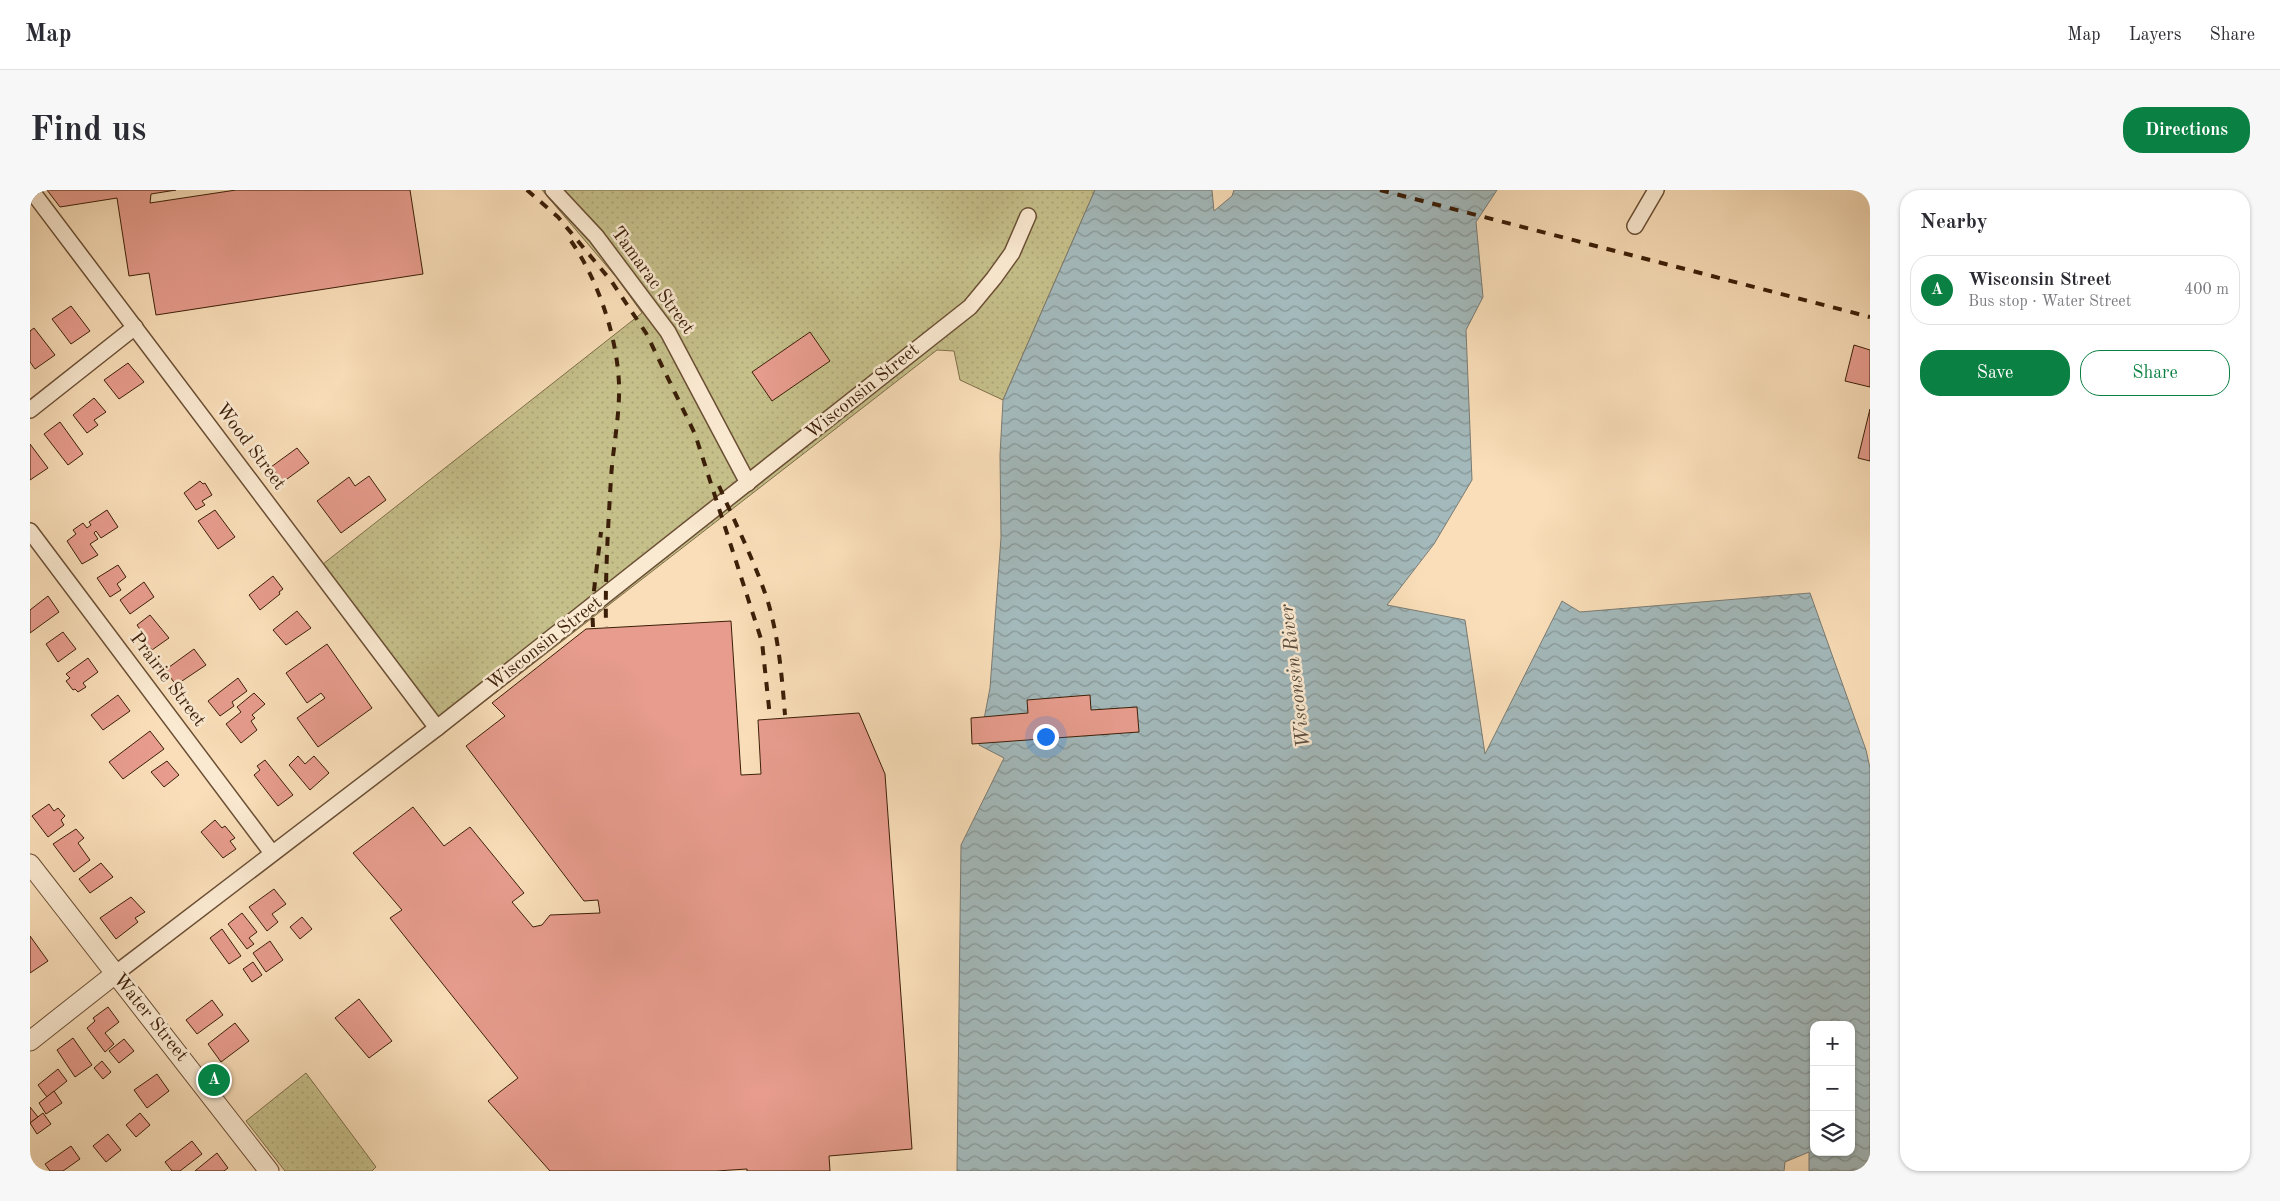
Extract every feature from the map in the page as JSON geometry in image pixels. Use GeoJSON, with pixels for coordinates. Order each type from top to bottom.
{"type":"FeatureCollection","features":[{"type":"Feature","properties":{"kind":"street","name":"Wood Street"},"geometry":{"type":"LineString","coordinates":[[31,190],[437,728]]}},
{"type":"Feature","properties":{"kind":"street","name":"Tamarac Street"},"geometry":{"type":"LineString","coordinates":[[554,190],[596,236],[668,332],[748,483]]}},
{"type":"Feature","properties":{"kind":"street"},"geometry":{"type":"LineString","coordinates":[[1635,226],[1656,190]]}},
{"type":"Feature","properties":{"kind":"street","name":"Wisconsin Street"},"geometry":{"type":"LineString","coordinates":[[30,1041],[437,728],[970,307],[1012,253],[1028,216]]}},
{"type":"Feature","properties":{"kind":"street"},"geometry":{"type":"LineString","coordinates":[[30,410],[135,327]]}},
{"type":"Feature","properties":{"kind":"street","name":"Prairie Street"},"geometry":{"type":"LineString","coordinates":[[30,531],[272,853]]}},
{"type":"Feature","properties":{"kind":"street","name":"Water Street"},"geometry":{"type":"LineString","coordinates":[[30,864],[269,1171]]}},
{"type":"Feature","properties":{"kind":"shaded area"},"geometry":{"type":"Polygon","coordinates":[[[542,190],[1095,190],[1003,400],[960,380],[954,351],[937,350],[444,733],[323,564],[642,313],[616,277],[542,190]]]}},
{"type":"Feature","properties":{"kind":"shaded area"},"geometry":{"type":"Polygon","coordinates":[[[306,1073],[376,1167],[372,1171],[285,1171],[246,1121],[306,1073]]]}},
{"type":"Feature","properties":{"kind":"water","name":"Wisconsin River"},"geometry":{"type":"Polygon","coordinates":[[[1095,190],[1212,190],[1214,211],[1232,196],[1234,190],[1497,190],[1476,222],[1483,297],[1466,330],[1472,480],[1434,544],[1387,605],[1465,620],[1485,754],[1562,601],[1580,612],[1810,593],[1866,750],[1870,768],[1870,1171],[1809,1171],[1809,1152],[1785,1162],[1784,1171],[957,1171],[961,845],[1004,758],[979,745],[990,688],[1001,538],[1000,455],[1003,400],[1095,190]]]}},
{"type":"Feature","properties":{"kind":"building"},"geometry":{"type":"Polygon","coordinates":[[[47,190],[176,190],[151,194],[150,203],[236,190],[410,190],[423,274],[156,315],[149,273],[129,276],[117,198],[60,207],[47,190]]]}},
{"type":"Feature","properties":{"kind":"building"},"geometry":{"type":"Polygon","coordinates":[[[71,306],[90,331],[71,344],[52,319],[71,306]]]}},
{"type":"Feature","properties":{"kind":"building"},"geometry":{"type":"Polygon","coordinates":[[[34,328],[55,355],[35,369],[30,362],[30,331],[34,328]]]}},
{"type":"Feature","properties":{"kind":"building"},"geometry":{"type":"Polygon","coordinates":[[[810,332],[830,361],[772,401],[752,372],[810,332]]]}},
{"type":"Feature","properties":{"kind":"building"},"geometry":{"type":"Polygon","coordinates":[[[1854,345],[1870,350],[1870,387],[1845,381],[1854,345]]]}},
{"type":"Feature","properties":{"kind":"building"},"geometry":{"type":"Polygon","coordinates":[[[128,363],[144,382],[119,399],[104,380],[128,363]]]}},
{"type":"Feature","properties":{"kind":"building"},"geometry":{"type":"Polygon","coordinates":[[[94,398],[106,412],[94,420],[98,425],[87,433],[73,415],[94,398]]]}},
{"type":"Feature","properties":{"kind":"building"},"geometry":{"type":"Polygon","coordinates":[[[1870,409],[1870,461],[1858,458],[1870,409]]]}},
{"type":"Feature","properties":{"kind":"building"},"geometry":{"type":"Polygon","coordinates":[[[60,422],[83,454],[68,465],[44,434],[60,422]]]}},
{"type":"Feature","properties":{"kind":"building"},"geometry":{"type":"Polygon","coordinates":[[[30,444],[48,468],[30,480],[30,444]]]}},
{"type":"Feature","properties":{"kind":"building"},"geometry":{"type":"Polygon","coordinates":[[[297,448],[309,463],[283,482],[271,467],[297,448]]]}},
{"type":"Feature","properties":{"kind":"building"},"geometry":{"type":"Polygon","coordinates":[[[369,476],[386,500],[341,533],[317,501],[349,477],[355,486],[369,476]]]}},
{"type":"Feature","properties":{"kind":"building"},"geometry":{"type":"Polygon","coordinates":[[[200,481],[203,484],[205,483],[212,495],[202,501],[205,505],[196,510],[184,493],[200,481]]]}},
{"type":"Feature","properties":{"kind":"building"},"geometry":{"type":"Polygon","coordinates":[[[107,510],[118,527],[101,538],[96,531],[94,533],[98,539],[90,544],[98,555],[82,564],[67,541],[76,534],[73,530],[83,523],[87,528],[91,525],[89,522],[107,510]]]}},
{"type":"Feature","properties":{"kind":"building"},"geometry":{"type":"Polygon","coordinates":[[[215,510],[235,537],[218,549],[198,521],[215,510]]]}},
{"type":"Feature","properties":{"kind":"building"},"geometry":{"type":"Polygon","coordinates":[[[118,565],[126,577],[117,584],[121,590],[110,597],[97,578],[118,565]]]}},
{"type":"Feature","properties":{"kind":"building"},"geometry":{"type":"Polygon","coordinates":[[[273,576],[283,589],[279,592],[280,594],[260,610],[249,595],[273,576]]]}},
{"type":"Feature","properties":{"kind":"building"},"geometry":{"type":"Polygon","coordinates":[[[144,582],[154,597],[130,614],[120,600],[144,582]]]}},
{"type":"Feature","properties":{"kind":"building"},"geometry":{"type":"Polygon","coordinates":[[[48,596],[59,612],[30,633],[30,610],[48,596]]]}},
{"type":"Feature","properties":{"kind":"building"},"geometry":{"type":"Polygon","coordinates":[[[297,611],[311,628],[286,645],[273,630],[297,611]]]}},
{"type":"Feature","properties":{"kind":"building"},"geometry":{"type":"Polygon","coordinates":[[[150,615],[169,638],[152,650],[141,636],[143,634],[137,625],[150,615]]]}},
{"type":"Feature","properties":{"kind":"building"},"geometry":{"type":"Polygon","coordinates":[[[731,621],[741,775],[761,774],[758,720],[859,713],[885,774],[912,1149],[829,1156],[830,1171],[747,1171],[747,1169],[716,1171],[550,1171],[488,1101],[518,1078],[390,918],[402,910],[353,853],[413,807],[444,846],[470,827],[524,893],[512,902],[533,927],[542,925],[550,915],[600,913],[598,900],[584,901],[466,746],[505,716],[492,703],[586,629],[731,621]]]}},
{"type":"Feature","properties":{"kind":"building"},"geometry":{"type":"Polygon","coordinates":[[[63,632],[76,649],[58,662],[46,644],[63,632]]]}},
{"type":"Feature","properties":{"kind":"building"},"geometry":{"type":"Polygon","coordinates":[[[327,644],[372,708],[318,747],[297,718],[325,698],[321,693],[307,703],[286,673],[327,644]]]}},
{"type":"Feature","properties":{"kind":"building"},"geometry":{"type":"Polygon","coordinates":[[[194,649],[206,665],[176,685],[165,670],[194,649]]]}},
{"type":"Feature","properties":{"kind":"building"},"geometry":{"type":"Polygon","coordinates":[[[88,658],[98,672],[83,683],[86,687],[78,692],[75,689],[73,690],[66,681],[70,678],[66,674],[88,658]]]}},
{"type":"Feature","properties":{"kind":"building"},"geometry":{"type":"Polygon","coordinates":[[[238,678],[247,691],[232,702],[234,706],[220,716],[208,701],[238,678]]]}},
{"type":"Feature","properties":{"kind":"building"},"geometry":{"type":"Polygon","coordinates":[[[254,693],[265,704],[252,715],[255,718],[251,721],[257,730],[241,743],[226,724],[241,712],[237,707],[254,693]]]}},
{"type":"Feature","properties":{"kind":"building"},"geometry":{"type":"Polygon","coordinates":[[[118,695],[130,711],[103,730],[91,715],[118,695]]]}},
{"type":"Feature","properties":{"kind":"building"},"geometry":{"type":"Polygon","coordinates":[[[1090,695],[1091,710],[1137,707],[1139,732],[972,744],[971,718],[1028,713],[1027,700],[1090,695]]]}},
{"type":"Feature","properties":{"kind":"building"},"geometry":{"type":"Polygon","coordinates":[[[150,731],[164,749],[123,779],[109,762],[150,731]]]}},
{"type":"Feature","properties":{"kind":"building"},"geometry":{"type":"Polygon","coordinates":[[[298,756],[305,764],[314,756],[329,773],[310,790],[289,765],[298,756]]]}},
{"type":"Feature","properties":{"kind":"building"},"geometry":{"type":"Polygon","coordinates":[[[265,760],[293,795],[278,806],[254,775],[260,770],[257,766],[265,760]]]}},
{"type":"Feature","properties":{"kind":"building"},"geometry":{"type":"Polygon","coordinates":[[[167,761],[179,775],[164,787],[151,772],[167,761]]]}},
{"type":"Feature","properties":{"kind":"building"},"geometry":{"type":"Polygon","coordinates":[[[49,804],[54,811],[58,808],[65,816],[61,820],[64,825],[48,837],[32,816],[49,804]]]}},
{"type":"Feature","properties":{"kind":"building"},"geometry":{"type":"Polygon","coordinates":[[[215,820],[222,828],[225,826],[235,838],[230,841],[236,849],[223,858],[201,832],[215,820]]]}},
{"type":"Feature","properties":{"kind":"building"},"geometry":{"type":"Polygon","coordinates":[[[76,829],[84,838],[78,843],[90,860],[74,872],[53,844],[76,829]]]}},
{"type":"Feature","properties":{"kind":"building"},"geometry":{"type":"Polygon","coordinates":[[[101,863],[113,877],[90,893],[79,879],[101,863]]]}},
{"type":"Feature","properties":{"kind":"building"},"geometry":{"type":"Polygon","coordinates":[[[274,889],[286,904],[272,914],[278,922],[267,931],[249,907],[274,889]]]}},
{"type":"Feature","properties":{"kind":"building"},"geometry":{"type":"Polygon","coordinates":[[[131,897],[145,912],[135,918],[138,922],[116,939],[100,918],[131,897]]]}},
{"type":"Feature","properties":{"kind":"building"},"geometry":{"type":"Polygon","coordinates":[[[242,913],[257,932],[249,938],[254,944],[247,949],[228,924],[242,913]]]}},
{"type":"Feature","properties":{"kind":"building"},"geometry":{"type":"Polygon","coordinates":[[[302,917],[312,929],[300,939],[290,927],[302,917]]]}},
{"type":"Feature","properties":{"kind":"building"},"geometry":{"type":"Polygon","coordinates":[[[222,929],[241,956],[229,964],[210,938],[222,929]]]}},
{"type":"Feature","properties":{"kind":"building"},"geometry":{"type":"Polygon","coordinates":[[[30,936],[48,961],[30,973],[30,936]]]}},
{"type":"Feature","properties":{"kind":"building"},"geometry":{"type":"Polygon","coordinates":[[[270,941],[283,960],[266,972],[253,953],[270,941]]]}},
{"type":"Feature","properties":{"kind":"building"},"geometry":{"type":"Polygon","coordinates":[[[253,962],[262,975],[252,982],[243,969],[253,962]]]}},
{"type":"Feature","properties":{"kind":"building"},"geometry":{"type":"Polygon","coordinates":[[[359,999],[392,1041],[369,1058],[335,1018],[359,999]]]}},
{"type":"Feature","properties":{"kind":"building"},"geometry":{"type":"Polygon","coordinates":[[[212,1000],[223,1015],[197,1034],[186,1020],[212,1000]]]}},
{"type":"Feature","properties":{"kind":"building"},"geometry":{"type":"Polygon","coordinates":[[[108,1007],[119,1022],[105,1033],[114,1044],[105,1052],[87,1028],[95,1021],[93,1018],[108,1007]]]}},
{"type":"Feature","properties":{"kind":"building"},"geometry":{"type":"Polygon","coordinates":[[[235,1023],[249,1041],[221,1062],[208,1044],[235,1023]]]}},
{"type":"Feature","properties":{"kind":"building"},"geometry":{"type":"Polygon","coordinates":[[[73,1038],[92,1065],[75,1077],[57,1050],[73,1038]]]}},
{"type":"Feature","properties":{"kind":"building"},"geometry":{"type":"Polygon","coordinates":[[[124,1039],[134,1051],[119,1063],[109,1051],[124,1039]]]}},
{"type":"Feature","properties":{"kind":"building"},"geometry":{"type":"Polygon","coordinates":[[[102,1061],[111,1072],[103,1079],[94,1068],[102,1061]]]}},
{"type":"Feature","properties":{"kind":"building"},"geometry":{"type":"Polygon","coordinates":[[[58,1069],[67,1081],[47,1097],[38,1085],[58,1069]]]}},
{"type":"Feature","properties":{"kind":"building"},"geometry":{"type":"Polygon","coordinates":[[[157,1074],[169,1091],[147,1108],[134,1090],[157,1074]]]}},
{"type":"Feature","properties":{"kind":"building"},"geometry":{"type":"Polygon","coordinates":[[[54,1091],[62,1103],[46,1114],[39,1103],[54,1091]]]}},
{"type":"Feature","properties":{"kind":"building"},"geometry":{"type":"Polygon","coordinates":[[[30,1107],[38,1117],[30,1123],[30,1107]]]}},
{"type":"Feature","properties":{"kind":"building"},"geometry":{"type":"Polygon","coordinates":[[[43,1113],[51,1124],[37,1134],[30,1123],[43,1113]]]}},
{"type":"Feature","properties":{"kind":"building"},"geometry":{"type":"Polygon","coordinates":[[[140,1113],[150,1125],[136,1137],[126,1125],[140,1113]]]}},
{"type":"Feature","properties":{"kind":"building"},"geometry":{"type":"Polygon","coordinates":[[[108,1134],[121,1150],[106,1162],[93,1146],[108,1134]]]}},
{"type":"Feature","properties":{"kind":"building"},"geometry":{"type":"Polygon","coordinates":[[[192,1141],[202,1154],[180,1171],[172,1171],[165,1162],[192,1141]]]}},
{"type":"Feature","properties":{"kind":"building"},"geometry":{"type":"Polygon","coordinates":[[[71,1146],[80,1159],[63,1171],[50,1171],[45,1164],[71,1146]]]}},
{"type":"Feature","properties":{"kind":"building"},"geometry":{"type":"Polygon","coordinates":[[[217,1153],[228,1168],[224,1171],[195,1171],[217,1153]]]}},
{"type":"Feature","properties":{"kind":"railway"},"geometry":{"type":"LineString","coordinates":[[527,190],[558,217],[612,282],[646,333],[695,434],[762,642],[770,717]]}},
{"type":"Feature","properties":{"kind":"railway"},"geometry":{"type":"LineString","coordinates":[[1380,190],[1870,317]]}},
{"type":"Feature","properties":{"kind":"railway"},"geometry":{"type":"LineString","coordinates":[[571,241],[581,256],[598,291],[610,328],[619,384],[606,571],[606,627]]}},
{"type":"Feature","properties":{"kind":"railway"},"geometry":{"type":"LineString","coordinates":[[719,486],[768,602],[777,644],[785,715]]}},
{"type":"Feature","properties":{"kind":"railway"},"geometry":{"type":"LineString","coordinates":[[593,627],[592,607],[601,532]]}},
{"type":"Feature","properties":{"kind":"place","name":"Wisconsin Street"},"geometry":{"type":"Point","coordinates":[214,1080]}}]}
